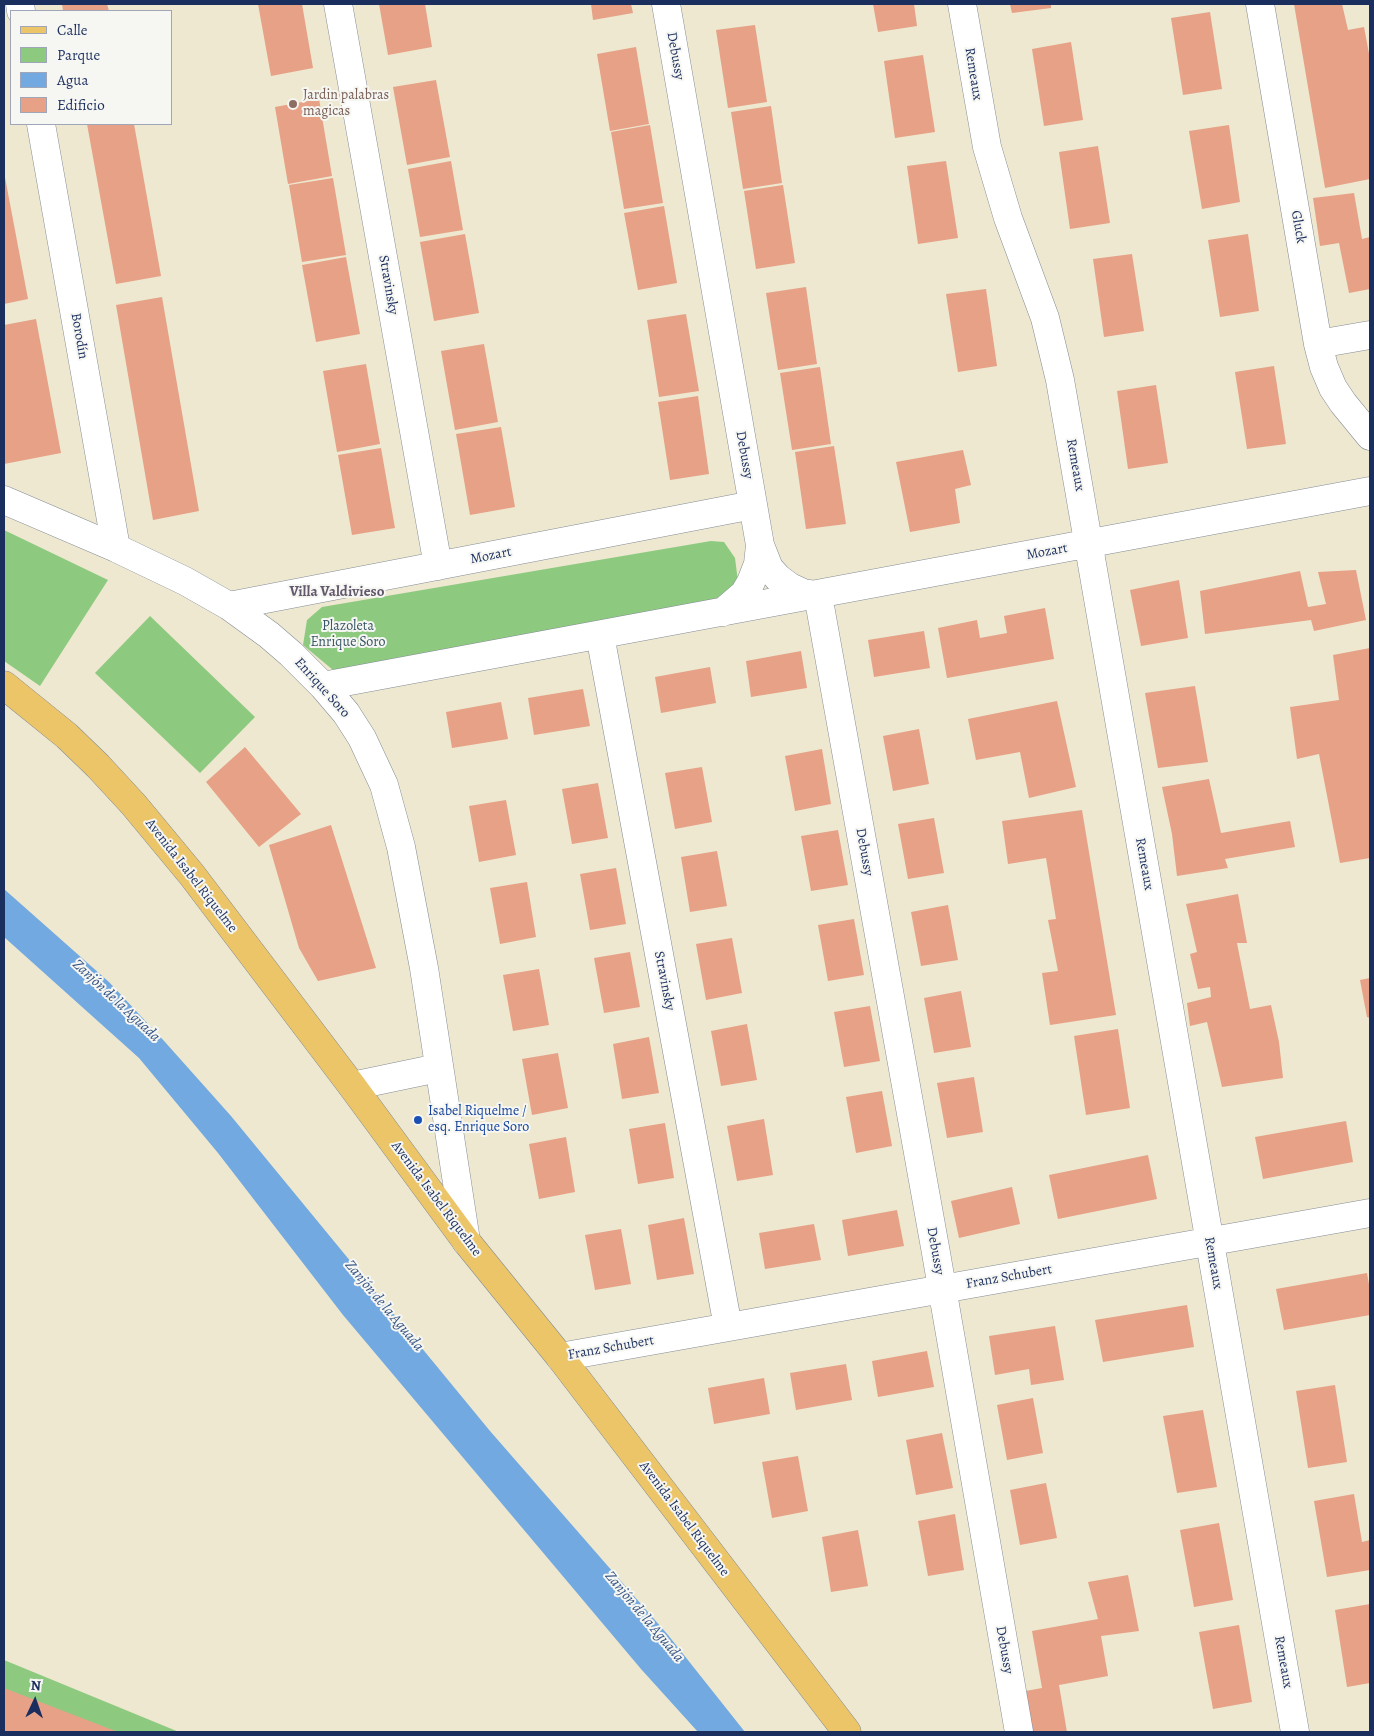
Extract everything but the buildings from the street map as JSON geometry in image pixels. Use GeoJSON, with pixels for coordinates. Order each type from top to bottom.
{"type":"FeatureCollection","features":[{"type":"Feature","properties":{"kind":"main road","name":"Avenida Isabel Riquelme"},"geometry":{"type":"LineString","coordinates":[[4,685],[67,736],[98,766],[134,805],[192,875],[352,1086],[466,1241],[560,1357],[847,1732]]}},
{"type":"Feature","properties":{"kind":"street","name":"Stravinsky"},"geometry":{"type":"LineString","coordinates":[[338,4],[438,566]]}},
{"type":"Feature","properties":{"kind":"street","name":"Debussy"},"geometry":{"type":"LineString","coordinates":[[666,4],[760,545],[770,568],[778,578],[790,587],[803,593],[818,595],[1019,1732]]}},
{"type":"Feature","properties":{"kind":"street","name":"Remeaux"},"geometry":{"type":"LineString","coordinates":[[962,4],[987,147],[1008,218],[1034,285],[1054,351],[1060,380],[1295,1732]]}},
{"type":"Feature","properties":{"kind":"street","name":"Gluck"},"geometry":{"type":"LineString","coordinates":[[1260,4],[1318,344],[1324,367],[1333,388],[1370,436]]}},
{"type":"Feature","properties":{"kind":"street","name":"Borodín"},"geometry":{"type":"LineString","coordinates":[[41,125],[116,548]]}},
{"type":"Feature","properties":{"kind":"street"},"geometry":{"type":"LineString","coordinates":[[1318,344],[1370,335]]}},
{"type":"Feature","properties":{"kind":"street","name":"Mozart"},"geometry":{"type":"LineString","coordinates":[[323,686],[1370,492]]}},
{"type":"Feature","properties":{"kind":"street","name":"Enrique Soro"},"geometry":{"type":"LineString","coordinates":[[4,500],[116,548],[186,581],[229,606],[276,641],[323,686],[346,713],[362,738],[384,786],[401,847],[424,968],[466,1241]]}},
{"type":"Feature","properties":{"kind":"street","name":"Mozart"},"geometry":{"type":"LineString","coordinates":[[229,606],[753,506]]}},
{"type":"Feature","properties":{"kind":"street"},"geometry":{"type":"LineString","coordinates":[[723,612],[744,594],[751,582],[758,564],[760,545]]}},
{"type":"Feature","properties":{"kind":"street","name":"Stravinsky"},"geometry":{"type":"LineString","coordinates":[[600,635],[728,1327]]}},
{"type":"Feature","properties":{"kind":"street"},"geometry":{"type":"LineString","coordinates":[[352,1086],[438,1068]]}},
{"type":"Feature","properties":{"kind":"street","name":"Franz Schubert"},"geometry":{"type":"LineString","coordinates":[[560,1357],[1370,1213]]}},
{"type":"Feature","properties":{"kind":"green space"},"geometry":{"type":"Polygon","coordinates":[[[4,530],[108,580],[40,686],[4,661],[4,530]]]}},
{"type":"Feature","properties":{"kind":"green space","name":"Plazoleta Enrique Soro"},"geometry":{"type":"Polygon","coordinates":[[[711,541],[724,542],[735,558],[738,582],[721,600],[333,670],[303,645],[307,620],[322,607],[711,541]]]}},
{"type":"Feature","properties":{"kind":"green space"},"geometry":{"type":"Polygon","coordinates":[[[150,616],[255,717],[200,773],[95,673],[150,616]]]}},
{"type":"Feature","properties":{"kind":"green space"},"geometry":{"type":"Polygon","coordinates":[[[4,1660],[179,1732],[4,1732],[4,1660]]]}},
{"type":"Feature","properties":{"kind":"water","name":"Zanjón de la Aguada"},"geometry":{"type":"Polygon","coordinates":[[[4,889],[109,982],[231,1116],[490,1431],[668,1635],[745,1732],[698,1732],[641,1669],[343,1315],[218,1153],[139,1058],[4,937],[4,889]]]}},
{"type":"Feature","properties":{"kind":"place","name":"Jardin palabras magicas"},"geometry":{"type":"Point","coordinates":[293,104]}},
{"type":"Feature","properties":{"kind":"place","name":"Isabel Riquelme / esq. Enrique Soro"},"geometry":{"type":"Point","coordinates":[418,1120]}},
{"type":"Feature","properties":{"kind":"district","name":"Villa Valdivieso"},"geometry":{"type":"Point","coordinates":[337,592]}}]}
